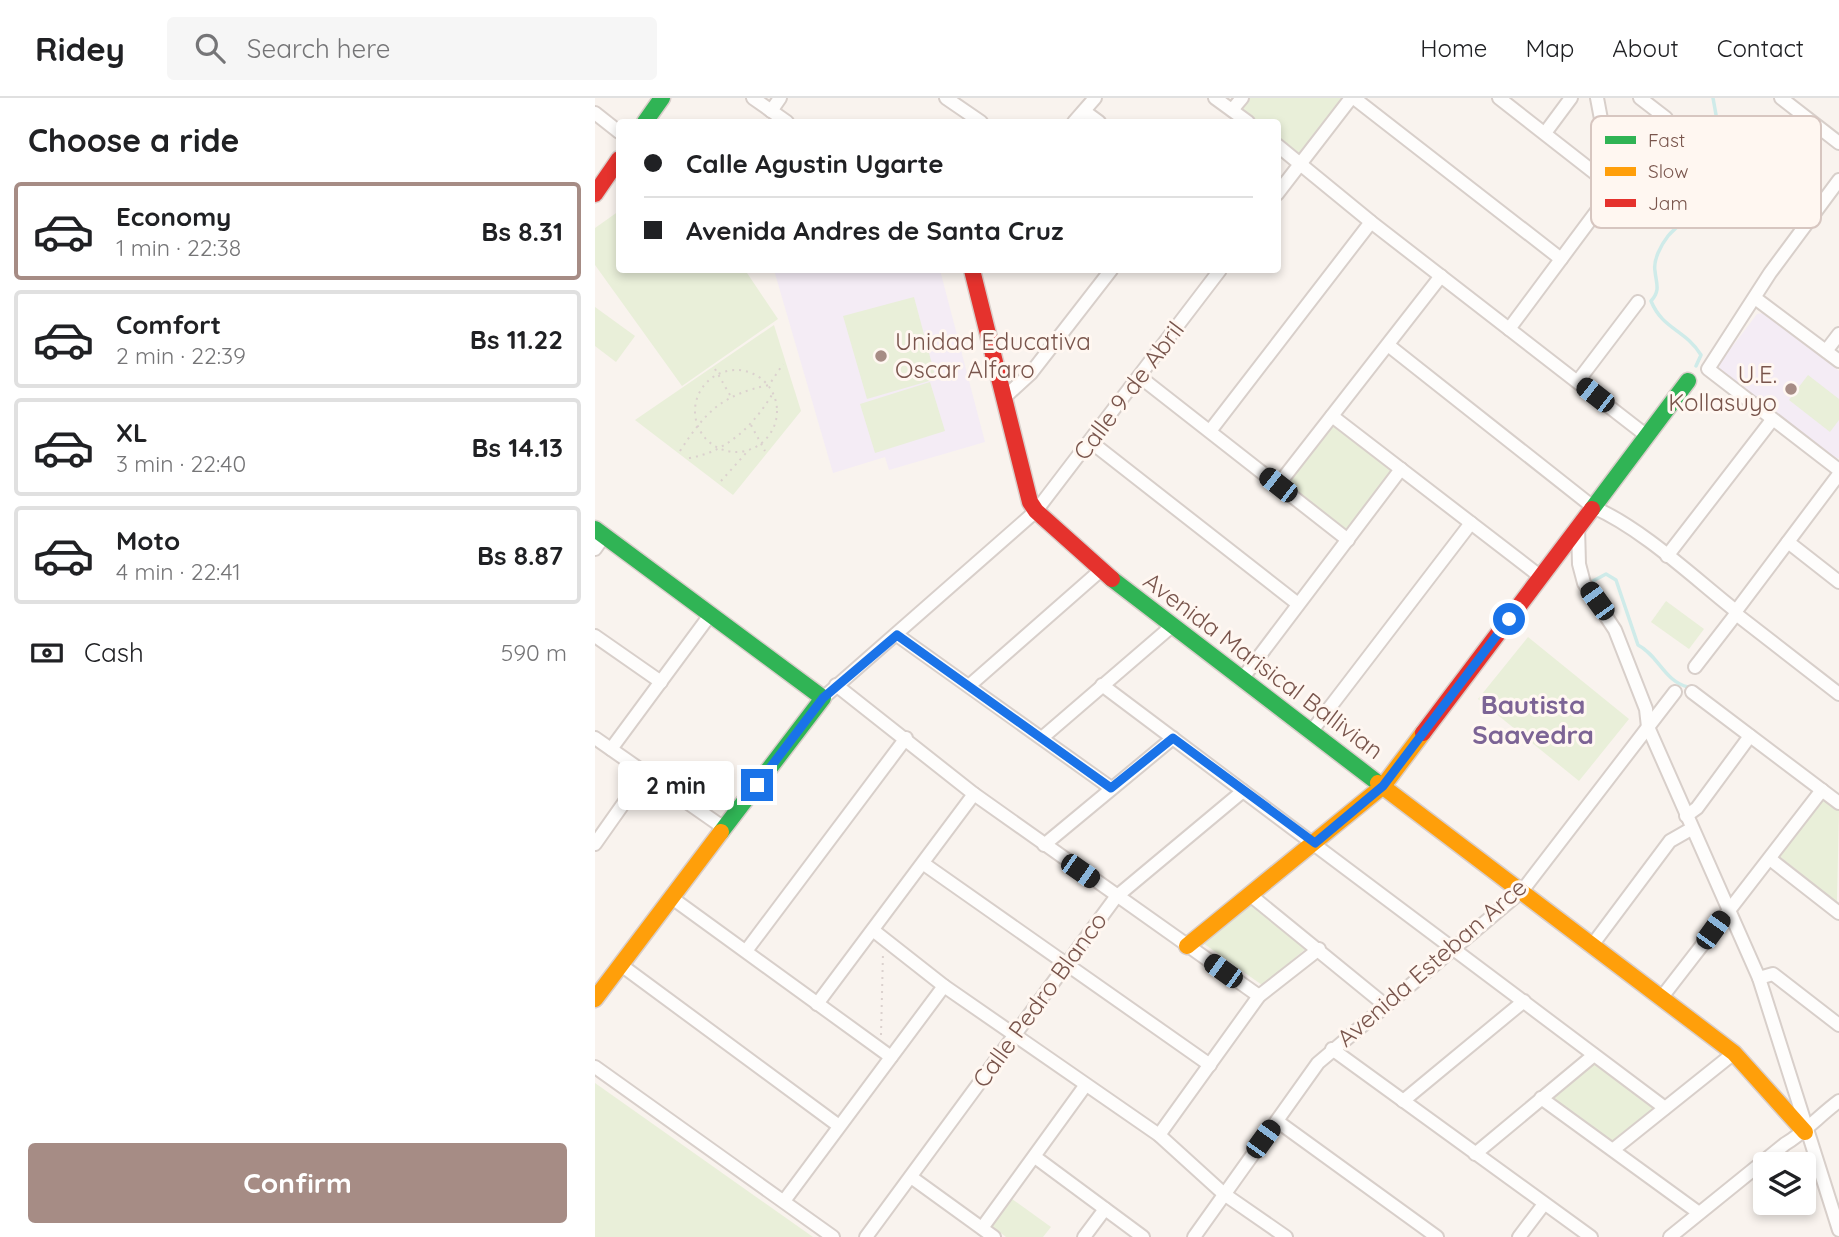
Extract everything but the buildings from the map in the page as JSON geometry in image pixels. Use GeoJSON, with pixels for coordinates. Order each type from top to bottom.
{"type":"FeatureCollection","features":[{"type":"Feature","properties":{"kind":"street"},"geometry":{"type":"LineString","coordinates":[[647,119],[662,98]]}},
{"type":"Feature","properties":{"kind":"street"},"geometry":{"type":"LineString","coordinates":[[753,98],[783,119]]}},
{"type":"Feature","properties":{"kind":"street"},"geometry":{"type":"LineString","coordinates":[[771,111],[780,98]]}},
{"type":"Feature","properties":{"kind":"street"},"geometry":{"type":"LineString","coordinates":[[946,98],[977,119]]}},
{"type":"Feature","properties":{"kind":"street"},"geometry":{"type":"LineString","coordinates":[[1077,119],[1095,98]]}},
{"type":"Feature","properties":{"kind":"street"},"geometry":{"type":"LineString","coordinates":[[1215,98],[1244,119]]}},
{"type":"Feature","properties":{"kind":"street"},"geometry":{"type":"LineString","coordinates":[[1232,110],[1242,98]]}},
{"type":"Feature","properties":{"kind":"street"},"geometry":{"type":"LineString","coordinates":[[1281,189],[1352,98],[1561,259]]}},
{"type":"Feature","properties":{"kind":"street"},"geometry":{"type":"LineString","coordinates":[[1499,98],[1591,170]]}},
{"type":"Feature","properties":{"kind":"street"},"geometry":{"type":"LineString","coordinates":[[1545,134],[1571,98]]}},
{"type":"Feature","properties":{"kind":"street"},"geometry":{"type":"LineString","coordinates":[[1597,98],[1600,116]]}},
{"type":"Feature","properties":{"kind":"street"},"geometry":{"type":"LineString","coordinates":[[1640,98],[1663,116]]}},
{"type":"Feature","properties":{"kind":"street"},"geometry":{"type":"LineString","coordinates":[[1781,98],[1805,116]]}},
{"type":"Feature","properties":{"kind":"street"},"geometry":{"type":"LineString","coordinates":[[1084,111],[1095,119]]}},
{"type":"Feature","properties":{"kind":"street"},"geometry":{"type":"LineString","coordinates":[[595,113],[616,130]]}},
{"type":"Feature","properties":{"kind":"street"},"geometry":{"type":"LineString","coordinates":[[1821,128],[1839,142]]}},
{"type":"Feature","properties":{"kind":"street"},"geometry":{"type":"LineString","coordinates":[[1281,149],[1371,222],[1647,436]]}},
{"type":"Feature","properties":{"kind":"street"},"geometry":{"type":"LineString","coordinates":[[595,194],[616,163]]}},
{"type":"Feature","properties":{"kind":"street"},"geometry":{"type":"LineString","coordinates":[[1821,203],[1839,180]]}},
{"type":"Feature","properties":{"kind":"street"},"geometry":{"type":"LineString","coordinates":[[1509,329],[1591,219]]}},
{"type":"Feature","properties":{"kind":"street"},"geometry":{"type":"LineString","coordinates":[[1210,431],[1371,222]]}},
{"type":"Feature","properties":{"kind":"street"},"geometry":{"type":"LineString","coordinates":[[1695,667],[1839,472],[1708,369],[1802,228]]}},
{"type":"Feature","properties":{"kind":"street","name":"Avenida Marisical Ballivian"},"geometry":{"type":"LineString","coordinates":[[973,273],[1006,396],[1030,502],[1036,511],[1101,570],[1172,626],[1734,1053],[1805,1132]]}},
{"type":"Feature","properties":{"kind":"street"},"geometry":{"type":"LineString","coordinates":[[1006,396],[1031,373],[1109,273]]}},
{"type":"Feature","properties":{"kind":"street","name":"Calle 9 de Abril"},"geometry":{"type":"LineString","coordinates":[[823,698],[1036,511],[1218,273]]}},
{"type":"Feature","properties":{"kind":"street"},"geometry":{"type":"LineString","coordinates":[[1278,485],[1441,276]]}},
{"type":"Feature","properties":{"kind":"street"},"geometry":{"type":"LineString","coordinates":[[1755,298],[1839,362]]}},
{"type":"Feature","properties":{"kind":"street"},"geometry":{"type":"LineString","coordinates":[[1578,381],[1638,302]]}},
{"type":"Feature","properties":{"kind":"street"},"geometry":{"type":"LineString","coordinates":[[1826,351],[1839,334]]}},
{"type":"Feature","properties":{"kind":"street"},"geometry":{"type":"LineString","coordinates":[[1388,345],[1593,507],[1607,513],[1667,556],[1839,694]]}},
{"type":"Feature","properties":{"kind":"street"},"geometry":{"type":"LineString","coordinates":[[1140,377],[1348,540]]}},
{"type":"Feature","properties":{"kind":"street"},"geometry":{"type":"LineString","coordinates":[[1187,946],[1383,786],[1688,381]]}},
{"type":"Feature","properties":{"kind":"street"},"geometry":{"type":"LineString","coordinates":[[1332,416],[1541,577]]}},
{"type":"Feature","properties":{"kind":"street"},"geometry":{"type":"LineString","coordinates":[[1667,556],[1772,421]]}},
{"type":"Feature","properties":{"kind":"street"},"geometry":{"type":"LineString","coordinates":[[1091,442],[1299,604]]}},
{"type":"Feature","properties":{"kind":"street"},"geometry":{"type":"LineString","coordinates":[[1242,679],[1401,469]]}},
{"type":"Feature","properties":{"kind":"street"},"geometry":{"type":"LineString","coordinates":[[1311,732],[1471,523]]}},
{"type":"Feature","properties":{"kind":"street"},"geometry":{"type":"LineString","coordinates":[[1579,527],[1579,564],[1584,583],[1615,630],[1646,709],[1648,727],[1759,978],[1805,1132],[1839,1230]]}},
{"type":"Feature","properties":{"kind":"street"},"geometry":{"type":"LineString","coordinates":[[595,999],[823,698],[710,615],[598,538]]}},
{"type":"Feature","properties":{"kind":"street"},"geometry":{"type":"LineString","coordinates":[[1788,542],[1839,582]]}},
{"type":"Feature","properties":{"kind":"street"},"geometry":{"type":"LineString","coordinates":[[970,685],[1101,570]]}},
{"type":"Feature","properties":{"kind":"street"},"geometry":{"type":"LineString","coordinates":[[611,749],[710,615]]}},
{"type":"Feature","properties":{"kind":"street"},"geometry":{"type":"LineString","coordinates":[[1042,737],[1172,626]]}},
{"type":"Feature","properties":{"kind":"street"},"geometry":{"type":"LineString","coordinates":[[897,635],[1111,788]]}},
{"type":"Feature","properties":{"kind":"street"},"geometry":{"type":"LineString","coordinates":[[595,636],[661,682]]}},
{"type":"Feature","properties":{"kind":"street"},"geometry":{"type":"LineString","coordinates":[[836,685],[974,794],[1258,996]]}},
{"type":"Feature","properties":{"kind":"street"},"geometry":{"type":"LineString","coordinates":[[1102,685],[1665,1108]]}},
{"type":"Feature","properties":{"kind":"street","name":"Avenida Esteban Arce"},"geometry":{"type":"LineString","coordinates":[[1193,1237],[1332,1049],[1522,891],[1675,692]]}},
{"type":"Feature","properties":{"kind":"street"},"geometry":{"type":"LineString","coordinates":[[1692,692],[1839,803]]}},
{"type":"Feature","properties":{"kind":"street"},"geometry":{"type":"LineString","coordinates":[[1686,816],[1697,808],[1750,736]]}},
{"type":"Feature","properties":{"kind":"street"},"geometry":{"type":"LineString","coordinates":[[595,738],[724,828]]}},
{"type":"Feature","properties":{"kind":"street"},"geometry":{"type":"LineString","coordinates":[[746,951],[906,738]]}},
{"type":"Feature","properties":{"kind":"street"},"geometry":{"type":"LineString","coordinates":[[1044,845],[1173,738]]}},
{"type":"Feature","properties":{"kind":"street"},"geometry":{"type":"LineString","coordinates":[[595,844],[645,773]]}},
{"type":"Feature","properties":{"kind":"street"},"geometry":{"type":"LineString","coordinates":[[1662,997],[1822,790]]}},
{"type":"Feature","properties":{"kind":"street","name":"Calle Pedro Blanco"},"geometry":{"type":"LineString","coordinates":[[866,1237],[1116,897],[1243,791]]}},
{"type":"Feature","properties":{"kind":"street"},"geometry":{"type":"LineString","coordinates":[[817,1004],[878,934],[924,863],[974,794]]}},
{"type":"Feature","properties":{"kind":"street"},"geometry":{"type":"LineString","coordinates":[[1593,944],[1670,841],[1691,829]]}},
{"type":"Feature","properties":{"kind":"street"},"geometry":{"type":"LineString","coordinates":[[1770,859],[1839,913]]}},
{"type":"Feature","properties":{"kind":"street"},"geometry":{"type":"LineString","coordinates":[[924,863],[1210,1065]]}},
{"type":"Feature","properties":{"kind":"street"},"geometry":{"type":"LineString","coordinates":[[1249,894],[1385,1005]]}},
{"type":"Feature","properties":{"kind":"street"},"geometry":{"type":"LineString","coordinates":[[672,898],[886,1054]]}},
{"type":"Feature","properties":{"kind":"street"},"geometry":{"type":"LineString","coordinates":[[878,934],[944,986],[1159,1135],[1224,1194],[1286,1237]]}},
{"type":"Feature","properties":{"kind":"street"},"geometry":{"type":"LineString","coordinates":[[1159,1135],[1258,996],[1319,949]]}},
{"type":"Feature","properties":{"kind":"street"},"geometry":{"type":"LineString","coordinates":[[621,965],[839,1126]]}},
{"type":"Feature","properties":{"kind":"street"},"geometry":{"type":"LineString","coordinates":[[1759,978],[1773,974],[1839,1025]]}},
{"type":"Feature","properties":{"kind":"street"},"geometry":{"type":"LineString","coordinates":[[784,1200],[839,1126],[886,1054],[944,986]]}},
{"type":"Feature","properties":{"kind":"street"},"geometry":{"type":"LineString","coordinates":[[1403,1101],[1524,1001]]}},
{"type":"Feature","properties":{"kind":"street"},"geometry":{"type":"LineString","coordinates":[[1332,1049],[1591,1237]]}},
{"type":"Feature","properties":{"kind":"street"},"geometry":{"type":"LineString","coordinates":[[1614,1149],[1734,1053]]}},
{"type":"Feature","properties":{"kind":"street"},"geometry":{"type":"LineString","coordinates":[[1475,1154],[1594,1055]]}},
{"type":"Feature","properties":{"kind":"street"},"geometry":{"type":"LineString","coordinates":[[595,1067],[833,1237]]}},
{"type":"Feature","properties":{"kind":"street"},"geometry":{"type":"LineString","coordinates":[[982,1228],[1086,1086]]}},
{"type":"Feature","properties":{"kind":"street"},"geometry":{"type":"LineString","coordinates":[[1541,1098],[1699,1213]]}},
{"type":"Feature","properties":{"kind":"street"},"geometry":{"type":"LineString","coordinates":[[1670,1237],[1785,1144],[1805,1132],[1815,1119],[1839,1101]]}},
{"type":"Feature","properties":{"kind":"street"},"geometry":{"type":"LineString","coordinates":[[1277,1121],[1437,1237]]}},
{"type":"Feature","properties":{"kind":"street"},"geometry":{"type":"LineString","coordinates":[[1035,1157],[1143,1237]]}},
{"type":"Feature","properties":{"kind":"street"},"geometry":{"type":"LineString","coordinates":[[911,1177],[994,1237]]}},
{"type":"Feature","properties":{"kind":"street"},"geometry":{"type":"LineString","coordinates":[[1519,1237],[1544,1203]]}},
{"type":"Feature","properties":{"kind":"street"},"geometry":{"type":"LineString","coordinates":[[1084,1237],[1105,1209]]}},
{"type":"Feature","properties":{"kind":"path"},"geometry":{"type":"LineString","coordinates":[[680,451],[698,424],[730,396],[769,385],[783,364]]}},
{"type":"Feature","properties":{"kind":"path"},"geometry":{"type":"LineString","coordinates":[[715,369],[730,396]]}},
{"type":"Feature","properties":{"kind":"path"},"geometry":{"type":"LineString","coordinates":[[689,458],[720,449],[747,451],[762,443],[776,424],[778,411],[769,385],[747,371],[734,370],[718,375],[700,391],[696,404],[698,424],[708,442],[720,449]]}},
{"type":"Feature","properties":{"kind":"path"},"geometry":{"type":"LineString","coordinates":[[720,449],[751,425],[773,393]]}},
{"type":"Feature","properties":{"kind":"path"},"geometry":{"type":"LineString","coordinates":[[751,425],[765,451]]}},
{"type":"Feature","properties":{"kind":"path"},"geometry":{"type":"LineString","coordinates":[[721,481],[748,455],[747,451]]}},
{"type":"Feature","properties":{"kind":"path"},"geometry":{"type":"LineString","coordinates":[[878,934],[886,1054]]}},
{"type":"Feature","properties":{"kind":"shaded area","name":"Unidad Educativa Oscar Alfaro"},"geometry":{"type":"Polygon","coordinates":[[[775,273],[941,273],[985,442],[889,470],[885,457],[833,473],[775,273]]]}},
{"type":"Feature","properties":{"kind":"shaded area","name":"U.E. Kollasuyo"},"geometry":{"type":"Polygon","coordinates":[[[1764,313],[1839,371],[1839,458],[1834,459],[1720,371],[1719,364],[1757,314],[1764,313]]]}},
{"type":"Feature","properties":{"kind":"green space"},"geometry":{"type":"Polygon","coordinates":[[[1249,98],[1342,98],[1299,156],[1281,141],[1281,119],[1251,119],[1239,111],[1249,98]]]}},
{"type":"Feature","properties":{"kind":"green space"},"geometry":{"type":"Polygon","coordinates":[[[616,213],[616,273],[747,273],[778,319],[682,386],[595,265],[595,228],[616,213]]]}},
{"type":"Feature","properties":{"kind":"green space"},"geometry":{"type":"Polygon","coordinates":[[[914,297],[936,379],[867,399],[843,316],[914,297]]]}},
{"type":"Feature","properties":{"kind":"green space"},"geometry":{"type":"Polygon","coordinates":[[[595,307],[635,336],[616,362],[595,346],[595,307]]]}},
{"type":"Feature","properties":{"kind":"green space"},"geometry":{"type":"Polygon","coordinates":[[[774,325],[801,411],[733,495],[635,420],[774,325]]]}},
{"type":"Feature","properties":{"kind":"green space"},"geometry":{"type":"Polygon","coordinates":[[[1808,375],[1839,399],[1839,420],[1830,432],[1789,400],[1808,375]]]}},
{"type":"Feature","properties":{"kind":"green space"},"geometry":{"type":"Polygon","coordinates":[[[930,382],[945,431],[875,453],[860,404],[930,382]]]}},
{"type":"Feature","properties":{"kind":"green space"},"geometry":{"type":"Polygon","coordinates":[[[1333,424],[1392,467],[1393,473],[1350,530],[1345,531],[1289,487],[1289,479],[1333,424]]]}},
{"type":"Feature","properties":{"kind":"green space"},"geometry":{"type":"Polygon","coordinates":[[[1666,601],[1704,629],[1689,649],[1651,622],[1666,601]]]}},
{"type":"Feature","properties":{"kind":"green space"},"geometry":{"type":"Polygon","coordinates":[[[1528,637],[1629,719],[1579,781],[1478,699],[1528,637]]]}},
{"type":"Feature","properties":{"kind":"green space"},"geometry":{"type":"Polygon","coordinates":[[[1822,798],[1839,809],[1837,902],[1779,856],[1822,798]]]}},
{"type":"Feature","properties":{"kind":"green space"},"geometry":{"type":"Polygon","coordinates":[[[1251,902],[1308,947],[1262,985],[1203,943],[1251,902]]]}},
{"type":"Feature","properties":{"kind":"green space"},"geometry":{"type":"Polygon","coordinates":[[[1594,1062],[1656,1110],[1614,1142],[1553,1098],[1594,1062]]]}},
{"type":"Feature","properties":{"kind":"green space"},"geometry":{"type":"Polygon","coordinates":[[[595,1083],[813,1237],[595,1237],[595,1083]]]}},
{"type":"Feature","properties":{"kind":"green space"},"geometry":{"type":"Polygon","coordinates":[[[1012,1199],[1051,1227],[1043,1237],[1006,1237],[992,1226],[1012,1199]]]}},
{"type":"Feature","properties":{"kind":"waterway"},"geometry":{"type":"LineString","coordinates":[[1713,98],[1716,116]]}},
{"type":"Feature","properties":{"kind":"waterway"},"geometry":{"type":"LineString","coordinates":[[1676,228],[1658,253],[1655,262],[1657,290],[1651,301],[1662,318],[1695,346],[1701,355],[1696,366]]}},
{"type":"Feature","properties":{"kind":"waterway"},"geometry":{"type":"LineString","coordinates":[[1593,581],[1606,574],[1616,580],[1638,645],[1645,649],[1673,680],[1688,687]]}},
{"type":"Feature","properties":{"kind":"traffic: fast"},"geometry":{"type":"LineString","coordinates":[[647,119],[662,98]]}},
{"type":"Feature","properties":{"kind":"traffic: fast"},"geometry":{"type":"LineString","coordinates":[[1592,509],[1688,381]]}},
{"type":"Feature","properties":{"kind":"traffic: fast"},"geometry":{"type":"LineString","coordinates":[[595,529],[823,698],[721,832]]}},
{"type":"Feature","properties":{"kind":"traffic: fast"},"geometry":{"type":"LineString","coordinates":[[1112,579],[1378,783]]}},
{"type":"Feature","properties":{"kind":"traffic: slow"},"geometry":{"type":"LineString","coordinates":[[1187,946],[1383,786],[1423,733]]}},
{"type":"Feature","properties":{"kind":"traffic: slow"},"geometry":{"type":"LineString","coordinates":[[1378,783],[1734,1053],[1805,1132]]}},
{"type":"Feature","properties":{"kind":"traffic: slow"},"geometry":{"type":"LineString","coordinates":[[595,999],[721,832]]}},
{"type":"Feature","properties":{"kind":"traffic: jam"},"geometry":{"type":"LineString","coordinates":[[595,194],[616,163]]}},
{"type":"Feature","properties":{"kind":"traffic: jam"},"geometry":{"type":"LineString","coordinates":[[973,273],[1030,502],[1036,511],[1112,579]]}},
{"type":"Feature","properties":{"kind":"traffic: jam"},"geometry":{"type":"LineString","coordinates":[[1423,733],[1592,509]]}},
{"type":"Feature","properties":{"kind":"place","name":"Unidad Educativa Oscar Alfaro"},"geometry":{"type":"Point","coordinates":[881,356]}},
{"type":"Feature","properties":{"kind":"place","name":"U.E. Kollasuyo"},"geometry":{"type":"Point","coordinates":[1791,389]}},
{"type":"Feature","properties":{"kind":"district","name":"Bautista Saavedra"},"geometry":{"type":"Point","coordinates":[1533,720]}},
{"type":"Feature","properties":{"kind":"route"},"geometry":{"type":"LineString","coordinates":[[757,785],[823,698],[897,635],[1111,788],[1173,738],[1315,843],[1383,786],[1509,619]]}}]}
